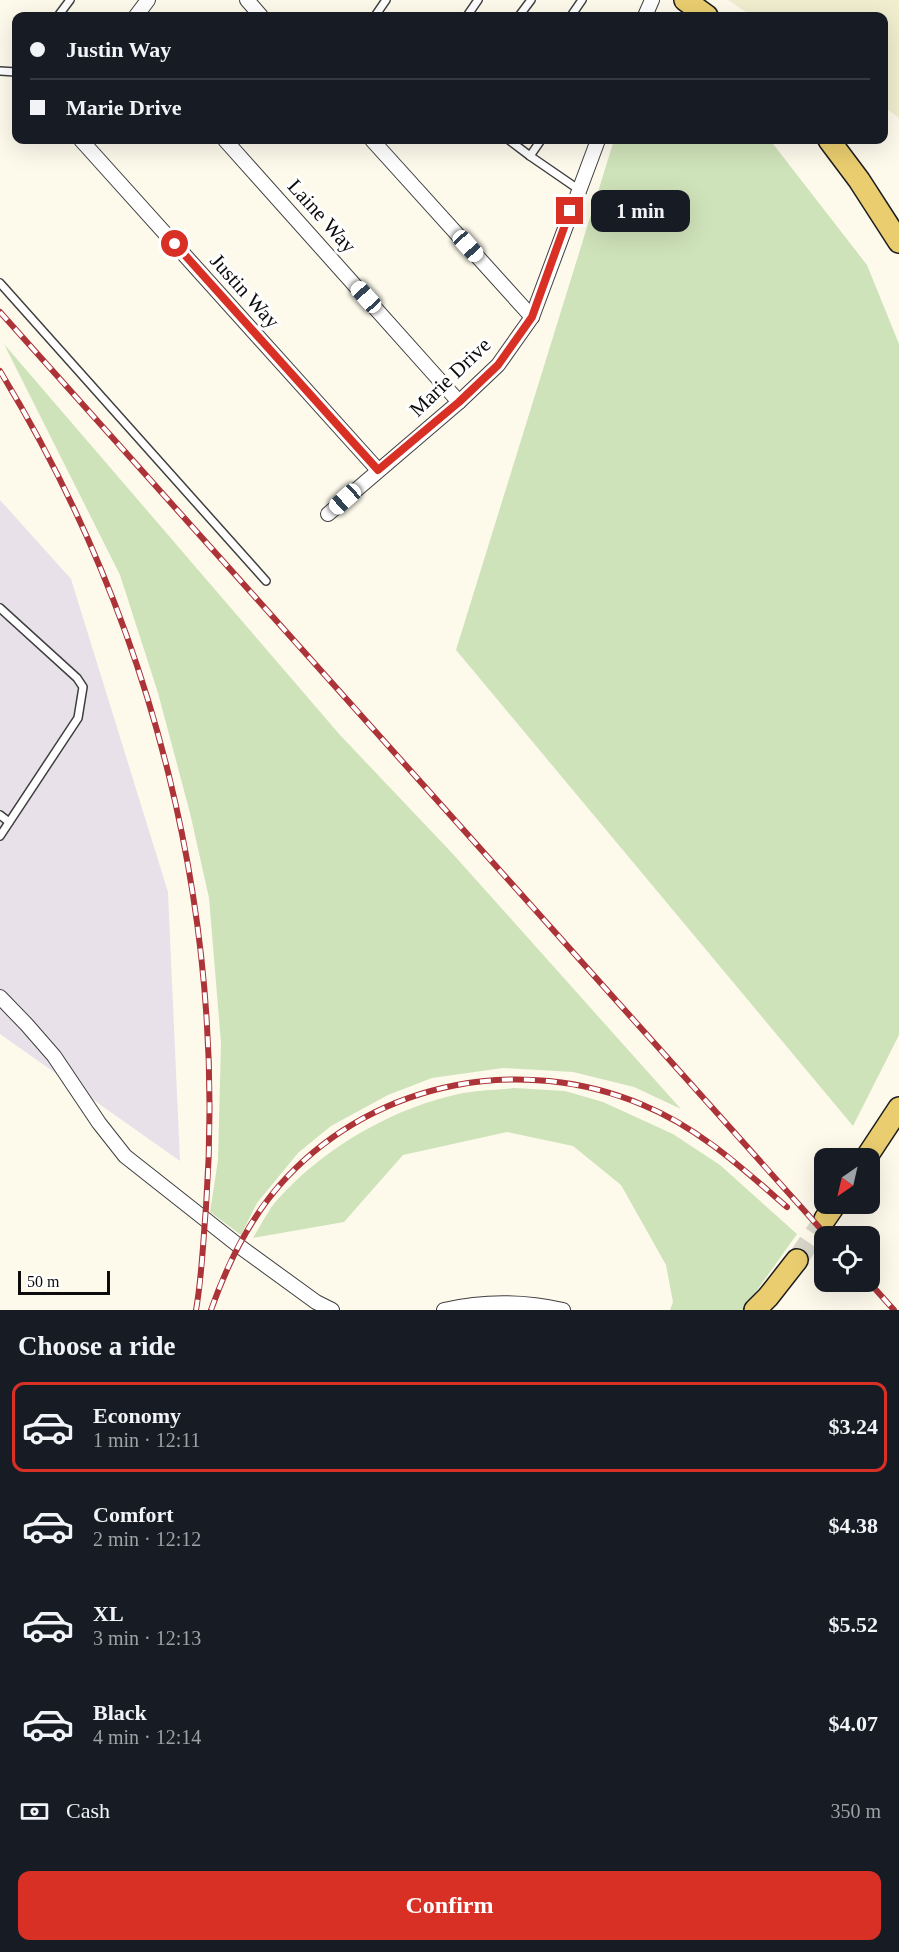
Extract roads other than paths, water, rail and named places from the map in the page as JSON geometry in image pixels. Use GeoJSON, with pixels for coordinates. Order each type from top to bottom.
{"type":"FeatureCollection","features":[{"type":"Feature","properties":{"kind":"main road"},"geometry":{"type":"LineString","coordinates":[[684,0],[700,12]]}},
{"type":"Feature","properties":{"kind":"main road"},"geometry":{"type":"LineString","coordinates":[[832,144],[898,237]]}},
{"type":"Feature","properties":{"kind":"main road"},"geometry":{"type":"LineString","coordinates":[[873,1148],[899,1108]]}},
{"type":"Feature","properties":{"kind":"main road"},"geometry":{"type":"LineString","coordinates":[[755,1310],[797,1260],[771,1310]]}},
{"type":"Feature","properties":{"kind":"street"},"geometry":{"type":"LineString","coordinates":[[247,0],[258,12]]}},
{"type":"Feature","properties":{"kind":"street","name":"Justin Way"},"geometry":{"type":"LineString","coordinates":[[85,144],[378,470]]}},
{"type":"Feature","properties":{"kind":"street","name":"Laine Way"},"geometry":{"type":"LineString","coordinates":[[229,144],[459,402]]}},
{"type":"Feature","properties":{"kind":"street"},"geometry":{"type":"LineString","coordinates":[[376,144],[532,317]]}},
{"type":"Feature","properties":{"kind":"street","name":"Marie Drive"},"geometry":{"type":"LineString","coordinates":[[328,514],[459,402],[498,365],[532,317],[595,144]]}},
{"type":"Feature","properties":{"kind":"street"},"geometry":{"type":"LineString","coordinates":[[0,997],[54,1056],[99,1123],[125,1156],[239,1246],[316,1302],[332,1310]]}},
{"type":"Feature","properties":{"kind":"street"},"geometry":{"type":"LineString","coordinates":[[444,1310],[464,1306],[513,1303],[563,1310]]}},
{"type":"Feature","properties":{"kind":"lane"},"geometry":{"type":"LineString","coordinates":[[515,144],[578,189]]}},
{"type":"Feature","properties":{"kind":"lane"},"geometry":{"type":"LineString","coordinates":[[530,156],[538,144]]}},
{"type":"Feature","properties":{"kind":"lane"},"geometry":{"type":"LineString","coordinates":[[0,283],[266,581]]}},
{"type":"Feature","properties":{"kind":"lane"},"geometry":{"type":"LineString","coordinates":[[0,608],[77,678],[82,687],[78,718],[0,836]]}},
{"type":"Feature","properties":{"kind":"lane"},"geometry":{"type":"LineString","coordinates":[[0,815],[9,822]]}},
{"type":"Feature","properties":{"kind":"tunnel"},"geometry":{"type":"LineString","coordinates":[[797,1260],[825,1219]]}},
{"type":"Feature","properties":{"kind":"railway"},"geometry":{"type":"LineString","coordinates":[[0,312],[818,1226]]}},
{"type":"Feature","properties":{"kind":"railway"},"geometry":{"type":"LineString","coordinates":[[0,371],[54,467],[100,566],[138,668],[168,773],[190,879],[204,987],[209,1097],[206,1207],[196,1310]]}},
{"type":"Feature","properties":{"kind":"railway"},"geometry":{"type":"LineString","coordinates":[[211,1310],[242,1240],[262,1207],[287,1177],[324,1144],[364,1118],[408,1098],[454,1086],[501,1080],[549,1081],[597,1089],[643,1105],[683,1125],[701,1137],[787,1207]]}},
{"type":"Feature","properties":{"kind":"railway"},"geometry":{"type":"LineString","coordinates":[[878,1292],[894,1310]]}}]}
